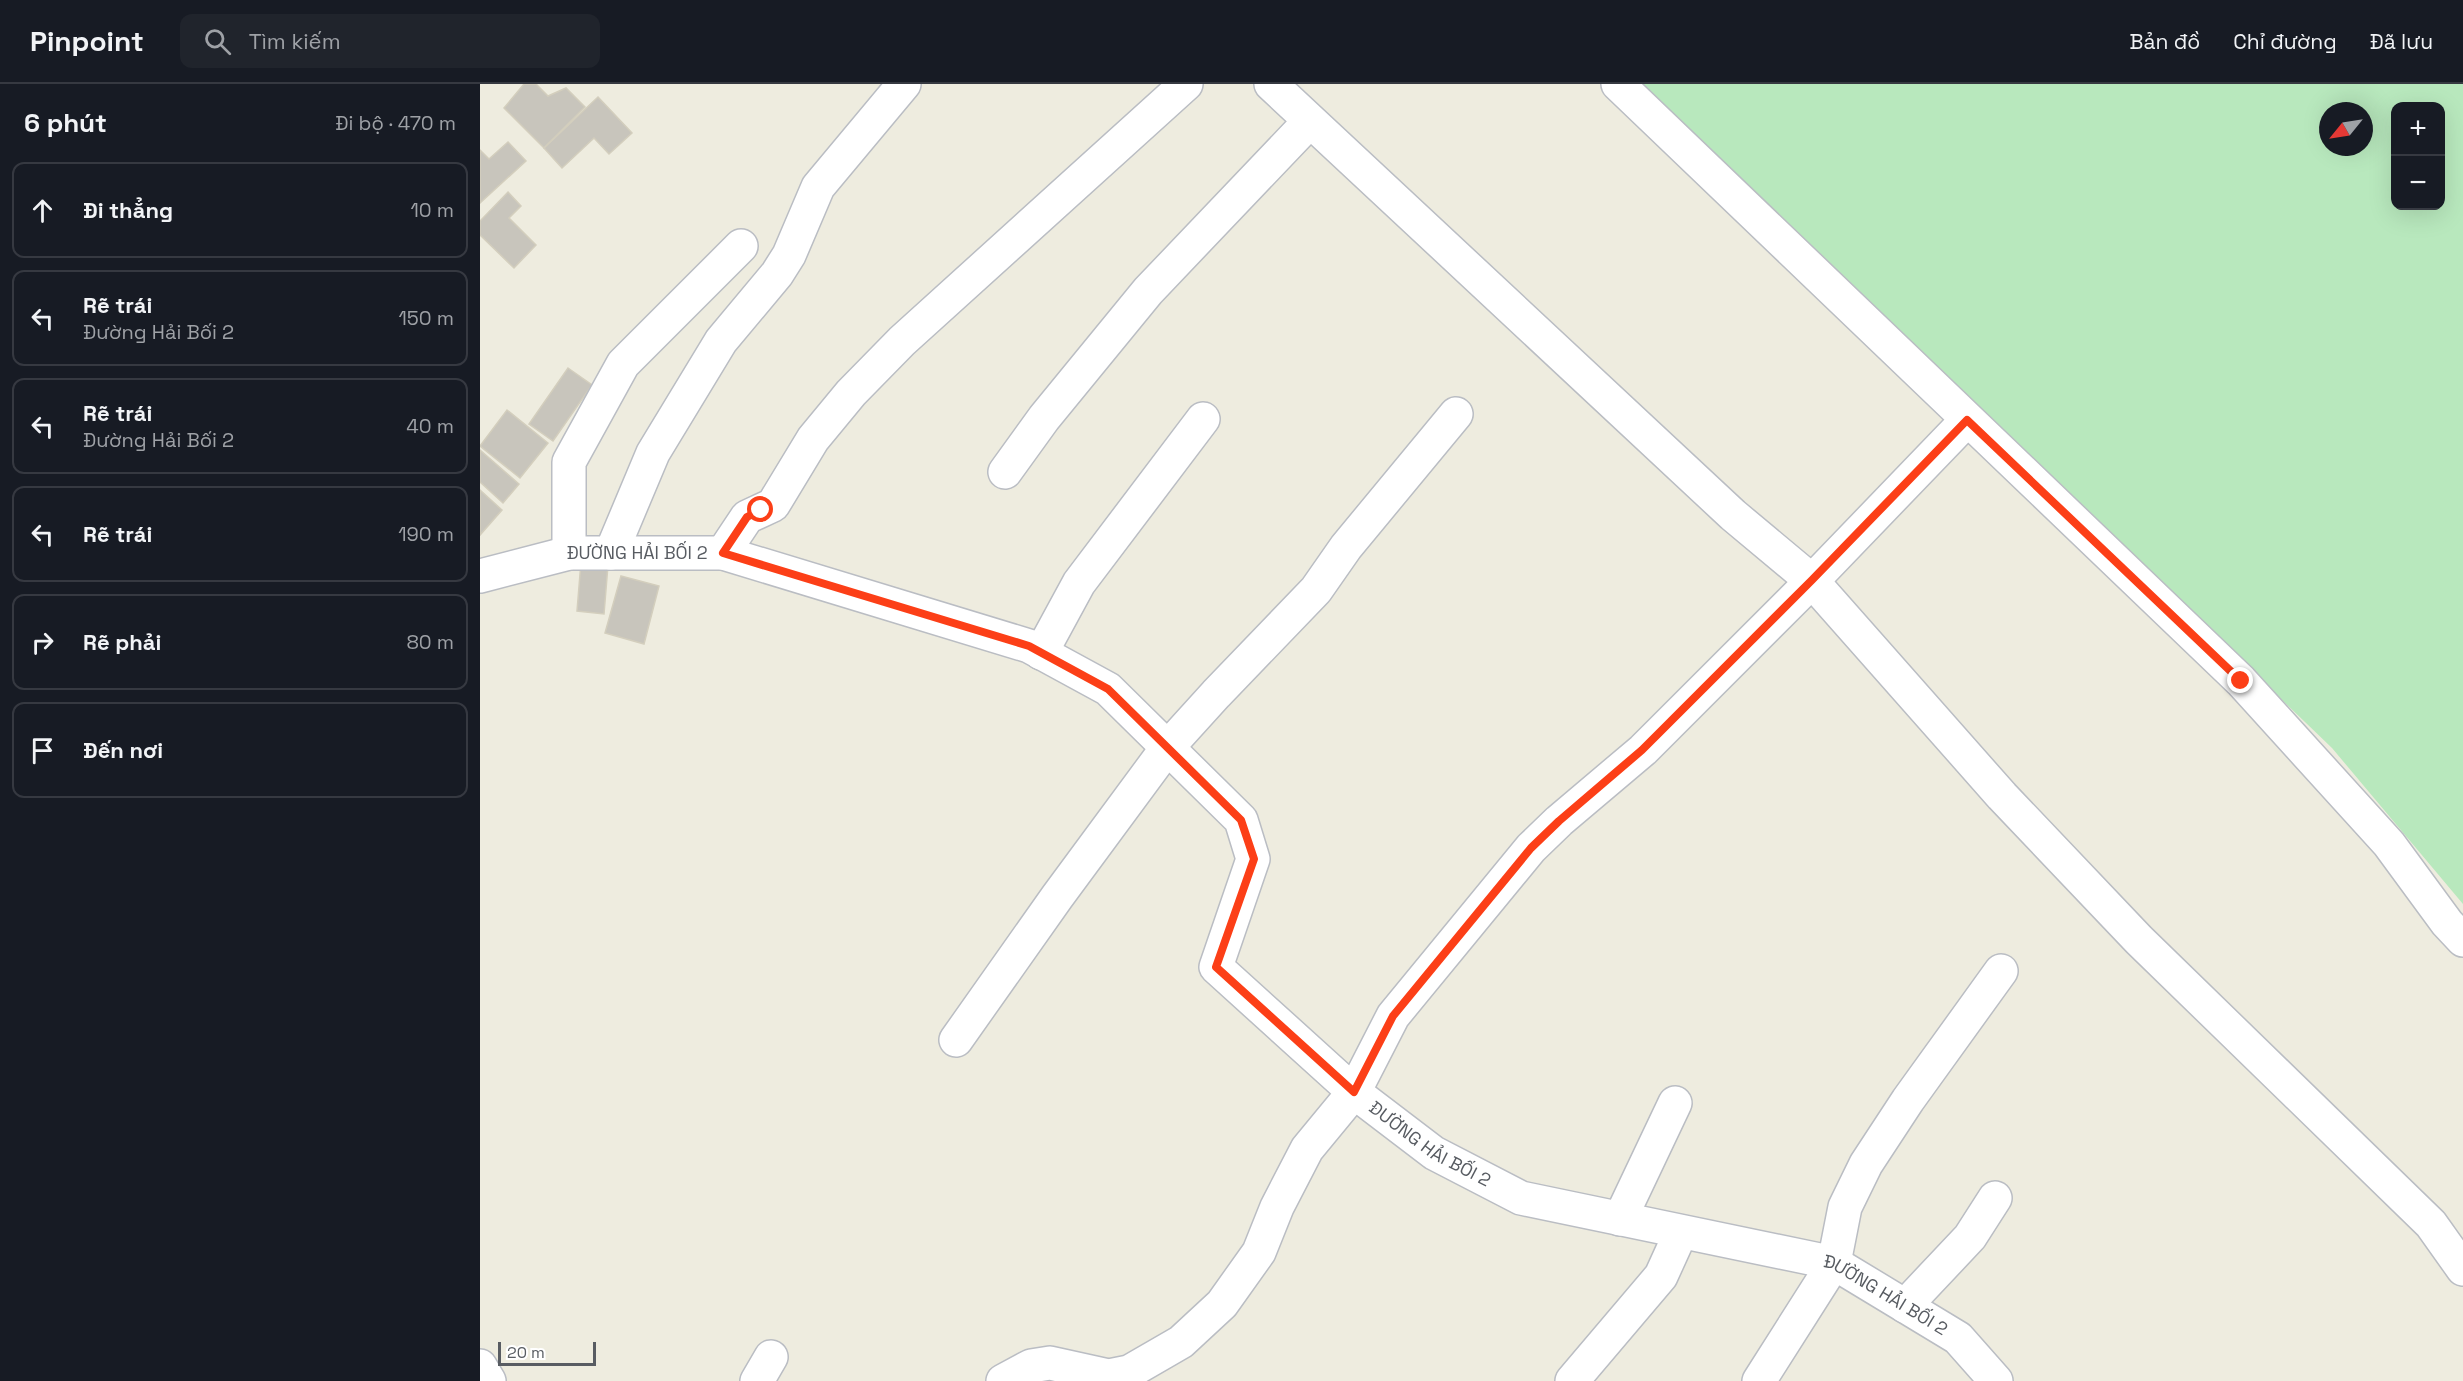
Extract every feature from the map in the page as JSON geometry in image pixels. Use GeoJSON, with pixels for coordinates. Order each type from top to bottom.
{"type":"FeatureCollection","features":[{"type":"Feature","properties":{"kind":"street"},"geometry":{"type":"LineString","coordinates":[[611,553],[653,453],[721,341],[777,274],[789,255],[818,187],[904,84]]}},
{"type":"Feature","properties":{"kind":"street"},"geometry":{"type":"LineString","coordinates":[[723,553],[747,517],[773,505],[813,440],[858,386],[902,341],[1186,84]]}},
{"type":"Feature","properties":{"kind":"street"},"geometry":{"type":"LineString","coordinates":[[1271,84],[1725,507],[1812,580],[2002,796],[2178,978],[2431,1224],[2463,1269]]}},
{"type":"Feature","properties":{"kind":"street"},"geometry":{"type":"LineString","coordinates":[[1618,84],[2241,681],[2389,844],[2446,923],[2463,940]]}},
{"type":"Feature","properties":{"kind":"street"},"geometry":{"type":"LineString","coordinates":[[1005,472],[1044,418],[1148,291],[1310,121]]}},
{"type":"Feature","properties":{"kind":"street"},"geometry":{"type":"LineString","coordinates":[[569,553],[569,462],[623,364],[741,246]]}},
{"type":"Feature","properties":{"kind":"street"},"geometry":{"type":"LineString","coordinates":[[956,1040],[1057,897],[1167,748],[1316,590],[1346,547],[1456,414]]}},
{"type":"Feature","properties":{"kind":"street"},"geometry":{"type":"LineString","coordinates":[[1041,653],[1079,583],[1203,419]]}},
{"type":"Feature","properties":{"kind":"street"},"geometry":{"type":"LineString","coordinates":[[1003,1381],[1031,1366],[1050,1363],[1116,1378],[1181,1342],[1222,1304],[1259,1252],[1277,1207],[1307,1149],[1354,1092],[1393,1016],[1531,848],[1642,750],[1812,580],[1967,420]]}},
{"type":"Feature","properties":{"kind":"street","name":"ĐƯỜNG HẢI BỐI 2"},"geometry":{"type":"LineString","coordinates":[[480,576],[569,553],[723,553],[1029,646],[1108,689],[1241,820],[1254,859],[1216,967],[1354,1092],[1434,1154],[1521,1198],[1834,1263],[1958,1338],[1996,1381]]}},
{"type":"Feature","properties":{"kind":"street"},"geometry":{"type":"LineString","coordinates":[[1759,1381],[1834,1263],[1845,1207],[1866,1164],[1914,1091],[2001,971]]}},
{"type":"Feature","properties":{"kind":"street"},"geometry":{"type":"LineString","coordinates":[[1620,1219],[1675,1103]]}},
{"type":"Feature","properties":{"kind":"street"},"geometry":{"type":"LineString","coordinates":[[1905,1306],[1970,1237],[1995,1198]]}},
{"type":"Feature","properties":{"kind":"street"},"geometry":{"type":"LineString","coordinates":[[1572,1381],[1661,1276],[1681,1233]]}},
{"type":"Feature","properties":{"kind":"street"},"geometry":{"type":"LineString","coordinates":[[480,1366],[489,1381]]}},
{"type":"Feature","properties":{"kind":"green space"},"geometry":{"type":"Polygon","coordinates":[[[1640,84],[2463,84],[2463,904],[2332,748],[1640,84]]]}},
{"type":"Feature","properties":{"kind":"building"},"geometry":{"type":"Polygon","coordinates":[[[524,84],[536,84],[548,96],[566,88],[585,107],[544,148],[504,108],[524,84]]]}},
{"type":"Feature","properties":{"kind":"building"},"geometry":{"type":"Polygon","coordinates":[[[598,97],[632,133],[609,154],[594,138],[562,168],[544,148],[598,97]]]}},
{"type":"Feature","properties":{"kind":"building"},"geometry":{"type":"Polygon","coordinates":[[[508,142],[526,161],[480,203],[480,150],[489,159],[508,142]]]}},
{"type":"Feature","properties":{"kind":"building"},"geometry":{"type":"Polygon","coordinates":[[[508,192],[521,206],[509,218],[536,245],[514,268],[480,235],[480,221],[508,192]]]}},
{"type":"Feature","properties":{"kind":"building"},"geometry":{"type":"Polygon","coordinates":[[[568,368],[592,385],[553,441],[529,424],[568,368]]]}},
{"type":"Feature","properties":{"kind":"building"},"geometry":{"type":"Polygon","coordinates":[[[507,410],[548,443],[520,478],[480,446],[507,410]]]}},
{"type":"Feature","properties":{"kind":"building"},"geometry":{"type":"Polygon","coordinates":[[[480,450],[519,484],[503,503],[480,482],[480,450]]]}},
{"type":"Feature","properties":{"kind":"building"},"geometry":{"type":"Polygon","coordinates":[[[480,490],[502,510],[480,535],[480,490]]]}},
{"type":"Feature","properties":{"kind":"building"},"geometry":{"type":"Polygon","coordinates":[[[581,562],[608,565],[604,614],[577,611],[581,562]]]}},
{"type":"Feature","properties":{"kind":"building"},"geometry":{"type":"Polygon","coordinates":[[[621,576],[659,586],[644,644],[605,633],[621,576]]]}},
{"type":"Feature","properties":{"kind":"route"},"geometry":{"type":"LineString","coordinates":[[761,510],[747,517],[723,553],[1029,646],[1108,689],[1241,820],[1254,859],[1216,967],[1354,1092],[1393,1016],[1531,848],[1642,750],[1812,580],[1967,420],[2241,681]]}}]}
